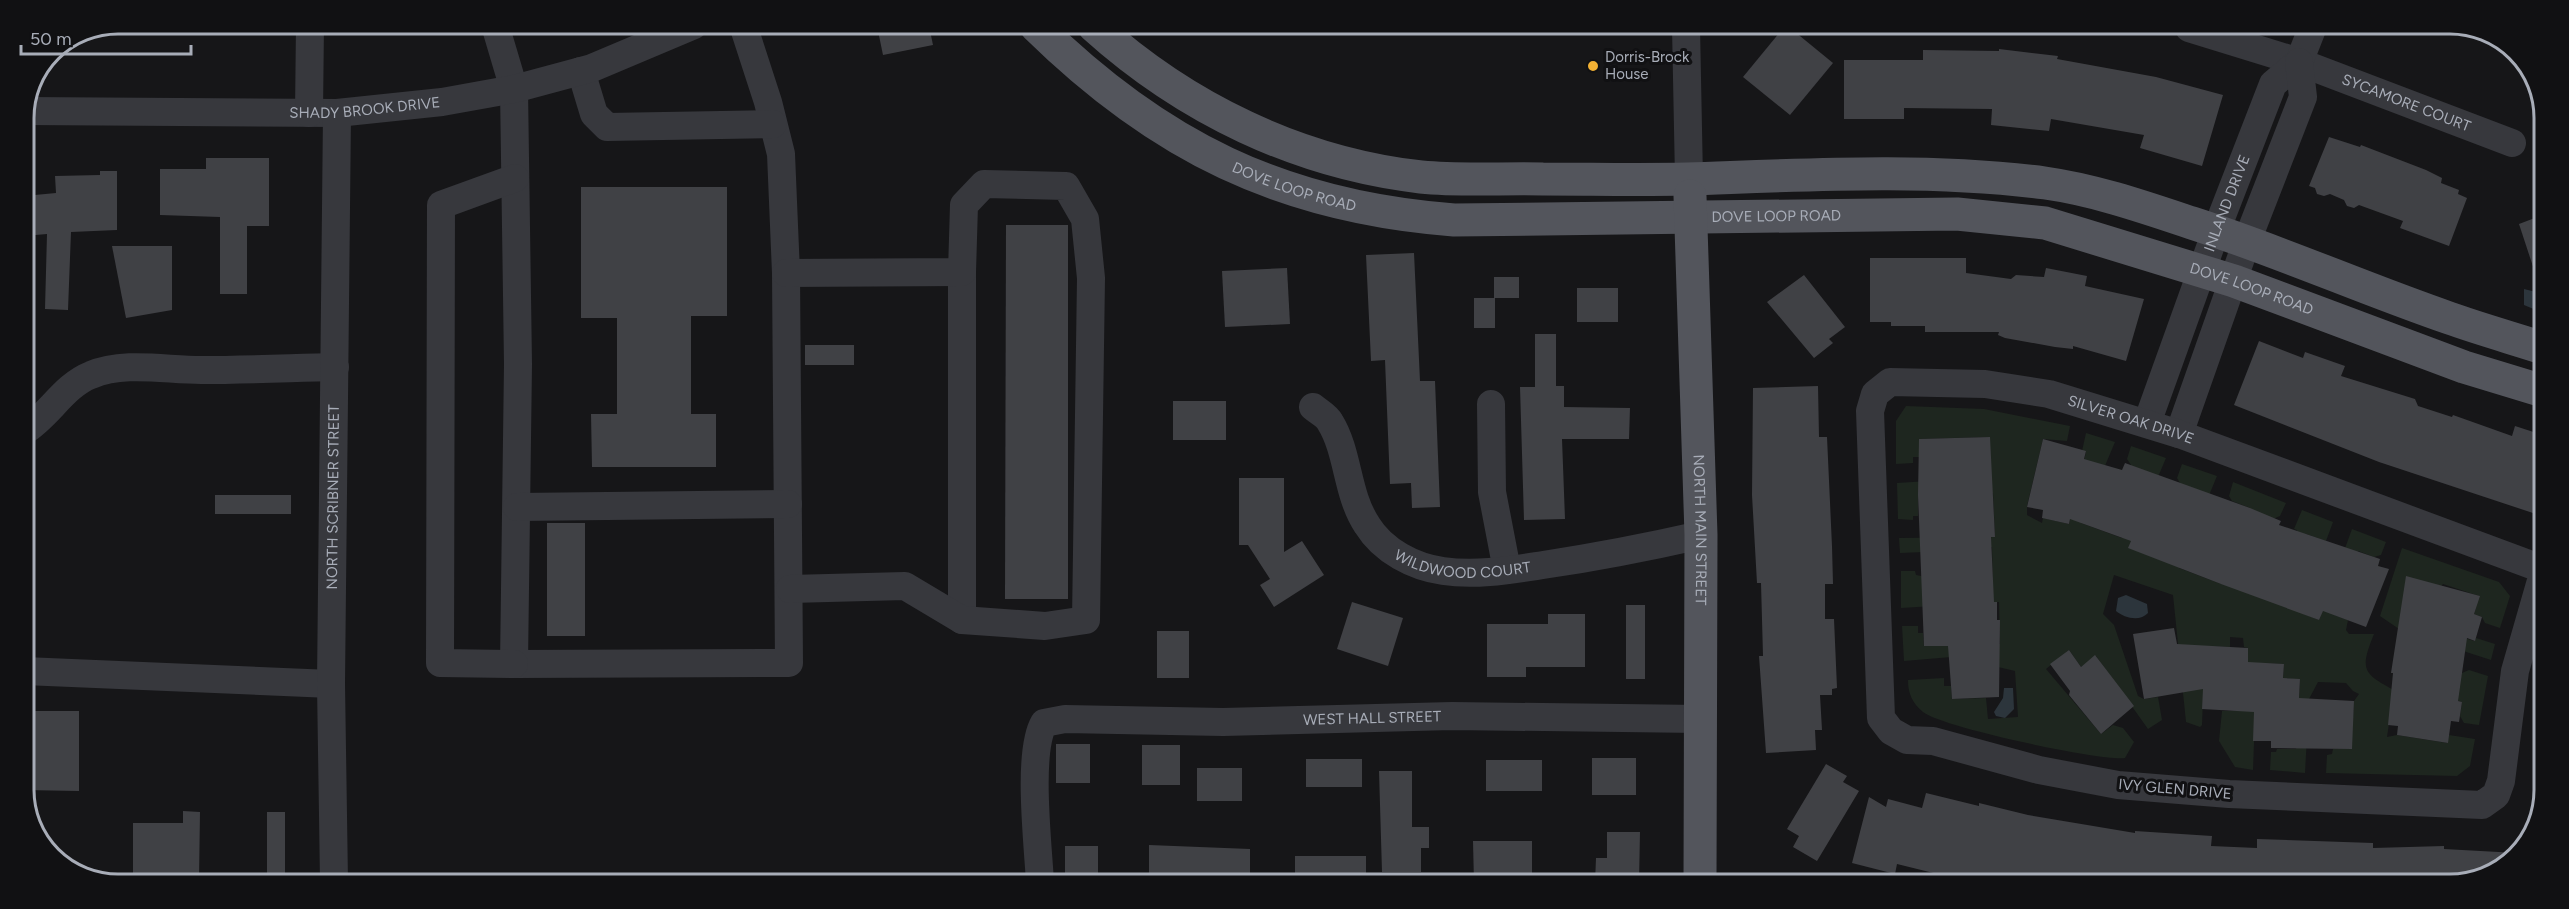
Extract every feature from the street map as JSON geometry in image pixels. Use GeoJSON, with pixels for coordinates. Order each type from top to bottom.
{"type":"FeatureCollection","features":[{"type":"Feature","properties":{"kind":"main road","name":"DOVE LOOP ROAD"},"geometry":{"type":"LineString","coordinates":[[1044,34],[1092,80],[1160,128],[1247,174],[1375,212],[1454,220],[1957,214],[2034,222],[2234,281],[2464,367],[2534,389]]}},
{"type":"Feature","properties":{"kind":"main road"},"geometry":{"type":"LineString","coordinates":[[1104,34],[1151,74],[1223,117],[1298,149],[1420,177],[1689,179],[1865,172],[1955,174],[2049,184],[2121,200],[2247,241],[2449,318],[2534,345]]}},
{"type":"Feature","properties":{"kind":"main road","name":"NORTH MAIN STREET"},"geometry":{"type":"LineString","coordinates":[[1689,179],[1701,535],[1700,874]]}},
{"type":"Feature","properties":{"kind":"street"},"geometry":{"type":"LineString","coordinates":[[309,113],[310,34]]}},
{"type":"Feature","properties":{"kind":"street"},"geometry":{"type":"LineString","coordinates":[[498,34],[514,89],[517,507],[514,664]]}},
{"type":"Feature","properties":{"kind":"street","name":"SHADY BROOK DRIVE"},"geometry":{"type":"LineString","coordinates":[[35,111],[337,113],[442,102],[514,89],[581,71],[672,34]]}},
{"type":"Feature","properties":{"kind":"street"},"geometry":{"type":"LineString","coordinates":[[515,178],[441,205],[440,663],[789,663],[786,273],[781,154],[745,34]]}},
{"type":"Feature","properties":{"kind":"street"},"geometry":{"type":"LineString","coordinates":[[1686,34],[1689,179]]}},
{"type":"Feature","properties":{"kind":"street","name":"SYCAMORE COURT"},"geometry":{"type":"LineString","coordinates":[[2208,34],[2299,62],[2512,143]]}},
{"type":"Feature","properties":{"kind":"street","name":"INLAND DRIVE"},"geometry":{"type":"LineString","coordinates":[[2179,434],[2247,241],[2303,97],[2299,62],[2310,34]]}},
{"type":"Feature","properties":{"kind":"street","name":"INLAND DRIVE"},"geometry":{"type":"LineString","coordinates":[[2147,423],[2216,231],[2273,84],[2299,62]]}},
{"type":"Feature","properties":{"kind":"street"},"geometry":{"type":"LineString","coordinates":[[581,71],[594,114],[607,127],[773,124]]}},
{"type":"Feature","properties":{"kind":"street","name":"NORTH SCRIBNER STREET"},"geometry":{"type":"LineString","coordinates":[[334,874],[331,684],[337,113]]}},
{"type":"Feature","properties":{"kind":"street"},"geometry":{"type":"LineString","coordinates":[[790,589],[905,586],[962,620],[1045,626],[1086,620],[1091,278],[1085,219],[1066,186],[984,184],[964,205],[962,620]]}},
{"type":"Feature","properties":{"kind":"street"},"geometry":{"type":"LineString","coordinates":[[786,273],[962,272]]}},
{"type":"Feature","properties":{"kind":"street"},"geometry":{"type":"LineString","coordinates":[[34,425],[63,393],[89,375],[117,368],[201,370],[335,368]]}},
{"type":"Feature","properties":{"kind":"street","name":"SILVER OAK DRIVE"},"geometry":{"type":"LineString","coordinates":[[1881,718],[1870,411],[1875,394],[1890,382],[1996,385],[2049,394],[2179,434],[2534,566]]}},
{"type":"Feature","properties":{"kind":"street"},"geometry":{"type":"LineString","coordinates":[[1491,404],[1492,492],[1507,570]]}},
{"type":"Feature","properties":{"kind":"street","name":"WILDWOOD COURT"},"geometry":{"type":"LineString","coordinates":[[1313,407],[1329,420],[1336,435],[1351,494],[1367,526],[1385,547],[1412,562],[1440,570],[1463,573],[1507,570],[1608,555],[1701,535]]}},
{"type":"Feature","properties":{"kind":"street"},"geometry":{"type":"LineString","coordinates":[[517,507],[788,504]]}},
{"type":"Feature","properties":{"kind":"street","name":"IVY GLEN DRIVE"},"geometry":{"type":"LineString","coordinates":[[1881,718],[1891,731],[1907,740],[1933,741],[2039,770],[2118,785],[2240,795],[2482,805],[2496,795],[2501,781],[2515,671],[2534,605]]}},
{"type":"Feature","properties":{"kind":"street"},"geometry":{"type":"LineString","coordinates":[[35,671],[331,684]]}},
{"type":"Feature","properties":{"kind":"street","name":"WEST HALL STREET"},"geometry":{"type":"LineString","coordinates":[[1040,874],[1035,758],[1038,734],[1044,723],[1065,719],[1223,722],[1452,716],[1700,719]]}},
{"type":"Feature","properties":{"kind":"shaded area"},"geometry":{"type":"Polygon","coordinates":[[[2524,289],[2534,292],[2534,309],[2524,305],[2524,289]]]}},
{"type":"Feature","properties":{"kind":"shaded area"},"geometry":{"type":"Polygon","coordinates":[[[1906,406],[1984,409],[2070,426],[2067,441],[2043,439],[2027,506],[2027,515],[2042,523],[2043,518],[2069,524],[2086,452],[2082,451],[2086,433],[2115,442],[2081,523],[2122,538],[2131,465],[2127,459],[2131,446],[2166,458],[2158,477],[2180,483],[2177,478],[2182,464],[2217,476],[2179,568],[2221,584],[2250,508],[2232,501],[2229,496],[2233,482],[2286,503],[2280,516],[2273,519],[2270,601],[2297,530],[2294,529],[2302,510],[2333,522],[2326,541],[2306,534],[2279,604],[2319,620],[2352,529],[2386,542],[2381,555],[2374,557],[2358,551],[2335,615],[2348,620],[2346,630],[2349,634],[2374,634],[2367,655],[2367,669],[2375,679],[2394,690],[2387,737],[2397,735],[2447,743],[2449,735],[2475,739],[2470,766],[2457,776],[2326,773],[2327,755],[2332,754],[2333,749],[2351,749],[2354,701],[2359,694],[2346,683],[2318,682],[2309,699],[2305,773],[2270,770],[2271,752],[2276,752],[2277,749],[2296,749],[2300,680],[2283,678],[2284,664],[2257,663],[2253,770],[2235,767],[2219,741],[2222,711],[2245,711],[2248,648],[2244,647],[2243,638],[2230,637],[2230,647],[2205,646],[2202,725],[2200,727],[2186,722],[2173,595],[2114,575],[2103,614],[2114,625],[2138,696],[2144,699],[2158,697],[2162,720],[2148,729],[2096,656],[2081,667],[2069,650],[2046,669],[2101,734],[2113,725],[2123,728],[2134,742],[2125,758],[2085,754],[2021,742],[1958,726],[1923,712],[1911,698],[1908,680],[1944,678],[1944,686],[1951,686],[1952,699],[1986,698],[1988,719],[2018,717],[2015,671],[1998,667],[1999,653],[1904,661],[1902,626],[1918,626],[1918,633],[1923,633],[1924,646],[2000,644],[1999,602],[1901,608],[1901,571],[1915,571],[1916,575],[1993,590],[1992,547],[1925,549],[1924,552],[1900,553],[1899,538],[1995,537],[1993,493],[1918,495],[1918,516],[1913,516],[1913,520],[1898,519],[1897,483],[1928,481],[1990,439],[1987,437],[1919,439],[1920,457],[1913,457],[1913,463],[1896,464],[1896,421],[1906,406]]]}},
{"type":"Feature","properties":{"kind":"shaded area"},"geometry":{"type":"Polygon","coordinates":[[[2402,548],[2499,582],[2510,596],[2500,628],[2485,623],[2482,617],[2474,614],[2479,596],[2443,584],[2410,620],[2474,641],[2476,638],[2495,644],[2491,660],[2460,650],[2460,644],[2397,635],[2399,629],[2380,616],[2402,548]]]}},
{"type":"Feature","properties":{"kind":"shaded area"},"geometry":{"type":"Polygon","coordinates":[[[2126,595],[2147,604],[2148,613],[2145,616],[2132,618],[2116,611],[2118,598],[2126,595]]]}},
{"type":"Feature","properties":{"kind":"shaded area"},"geometry":{"type":"Polygon","coordinates":[[[2469,670],[2488,676],[2479,725],[2464,723],[2460,716],[2462,702],[2454,700],[2462,673],[2469,670]]]}},
{"type":"Feature","properties":{"kind":"shaded area"},"geometry":{"type":"Polygon","coordinates":[[[2004,688],[2013,688],[2014,709],[2005,718],[1996,716],[1994,712],[2003,698],[2004,688]]]}},
{"type":"Feature","properties":{"kind":"building"},"geometry":{"type":"Polygon","coordinates":[[[879,34],[931,34],[933,45],[883,55],[879,34]]]}},
{"type":"Feature","properties":{"kind":"building"},"geometry":{"type":"Polygon","coordinates":[[[1778,34],[1798,34],[1833,63],[1790,115],[1743,77],[1778,34]]]}},
{"type":"Feature","properties":{"kind":"building"},"geometry":{"type":"Polygon","coordinates":[[[1999,49],[2058,56],[2057,59],[2156,77],[2223,95],[2202,166],[2140,148],[2144,135],[2051,119],[2049,131],[1991,125],[1992,109],[1904,108],[1904,119],[1844,119],[1844,60],[1923,60],[1923,50],[1999,51],[1999,49]]]}},
{"type":"Feature","properties":{"kind":"building"},"geometry":{"type":"Polygon","coordinates":[[[2329,137],[2360,147],[2361,145],[2426,170],[2442,178],[2441,183],[2459,190],[2458,194],[2467,198],[2449,246],[2400,228],[2403,221],[2359,205],[2354,208],[2347,206],[2344,200],[2330,194],[2324,196],[2317,194],[2315,188],[2309,186],[2329,137]]]}},
{"type":"Feature","properties":{"kind":"building"},"geometry":{"type":"Polygon","coordinates":[[[206,158],[269,158],[269,226],[247,226],[247,294],[220,294],[220,217],[160,215],[160,169],[206,169],[206,158]]]}},
{"type":"Feature","properties":{"kind":"building"},"geometry":{"type":"Polygon","coordinates":[[[100,171],[117,171],[117,230],[71,232],[68,310],[45,309],[47,234],[34,235],[34,195],[56,193],[55,176],[100,175],[100,171]]]}},
{"type":"Feature","properties":{"kind":"building"},"geometry":{"type":"Polygon","coordinates":[[[581,187],[727,187],[727,316],[691,316],[691,414],[716,414],[716,467],[592,467],[591,414],[617,414],[617,318],[581,318],[581,187]]]}},
{"type":"Feature","properties":{"kind":"building"},"geometry":{"type":"Polygon","coordinates":[[[2534,218],[2534,270],[2519,224],[2534,218]]]}},
{"type":"Feature","properties":{"kind":"building"},"geometry":{"type":"Polygon","coordinates":[[[1006,225],[1068,225],[1068,599],[1005,599],[1006,225]]]}},
{"type":"Feature","properties":{"kind":"building"},"geometry":{"type":"Polygon","coordinates":[[[112,246],[172,246],[172,310],[126,318],[112,246]]]}},
{"type":"Feature","properties":{"kind":"building"},"geometry":{"type":"Polygon","coordinates":[[[1414,253],[1420,381],[1435,381],[1440,507],[1412,508],[1411,483],[1390,484],[1385,360],[1371,361],[1366,255],[1414,253]]]}},
{"type":"Feature","properties":{"kind":"building"},"geometry":{"type":"Polygon","coordinates":[[[1870,258],[1966,258],[1966,273],[2011,279],[2016,275],[2044,277],[2046,268],[2087,276],[2085,286],[2144,299],[2126,361],[2073,346],[2073,349],[2055,347],[2005,338],[1998,335],[1999,332],[1925,332],[1925,326],[1891,326],[1891,322],[1870,322],[1870,258]]]}},
{"type":"Feature","properties":{"kind":"building"},"geometry":{"type":"Polygon","coordinates":[[[1287,268],[1290,324],[1225,327],[1222,271],[1287,268]]]}},
{"type":"Feature","properties":{"kind":"building"},"geometry":{"type":"Polygon","coordinates":[[[1804,275],[1845,327],[1829,339],[1833,343],[1814,358],[1767,302],[1804,275]]]}},
{"type":"Feature","properties":{"kind":"building"},"geometry":{"type":"Polygon","coordinates":[[[1494,277],[1519,277],[1519,298],[1494,298],[1494,277]]]}},
{"type":"Feature","properties":{"kind":"building"},"geometry":{"type":"Polygon","coordinates":[[[1577,288],[1618,288],[1618,322],[1577,322],[1577,288]]]}},
{"type":"Feature","properties":{"kind":"building"},"geometry":{"type":"Polygon","coordinates":[[[1474,298],[1495,298],[1495,328],[1474,328],[1474,298]]]}},
{"type":"Feature","properties":{"kind":"building"},"geometry":{"type":"Polygon","coordinates":[[[1535,334],[1556,334],[1556,386],[1564,386],[1564,407],[1630,408],[1629,439],[1562,439],[1565,519],[1524,520],[1520,387],[1535,387],[1535,334]]]}},
{"type":"Feature","properties":{"kind":"building"},"geometry":{"type":"Polygon","coordinates":[[[2259,341],[2303,358],[2305,352],[2345,366],[2341,376],[2415,399],[2418,406],[2452,417],[2453,415],[2512,436],[2515,426],[2534,432],[2534,513],[2379,462],[2234,405],[2259,341]]]}},
{"type":"Feature","properties":{"kind":"building"},"geometry":{"type":"Polygon","coordinates":[[[805,345],[854,345],[854,365],[805,365],[805,345]]]}},
{"type":"Feature","properties":{"kind":"building"},"geometry":{"type":"Polygon","coordinates":[[[1818,386],[1819,437],[1827,437],[1832,546],[1833,584],[1825,584],[1825,619],[1834,619],[1837,688],[1832,689],[1832,695],[1820,695],[1822,730],[1815,730],[1816,750],[1766,753],[1759,656],[1763,656],[1761,583],[1757,583],[1752,495],[1753,388],[1818,386]]]}},
{"type":"Feature","properties":{"kind":"building"},"geometry":{"type":"Polygon","coordinates":[[[1173,401],[1226,401],[1226,440],[1173,440],[1173,401]]]}},
{"type":"Feature","properties":{"kind":"building"},"geometry":{"type":"Polygon","coordinates":[[[1990,437],[1995,537],[1991,537],[1994,602],[1997,602],[1997,620],[2000,620],[1999,697],[1952,699],[1948,646],[1924,646],[1918,495],[1919,439],[1990,437]]]}},
{"type":"Feature","properties":{"kind":"building"},"geometry":{"type":"Polygon","coordinates":[[[2043,439],[2086,451],[2084,459],[2122,470],[2125,463],[2250,508],[2281,521],[2279,525],[2380,559],[2378,566],[2389,569],[2366,627],[2323,611],[2319,620],[2128,548],[2131,541],[2070,519],[2069,524],[2042,518],[2043,510],[2027,507],[2043,439]]]}},
{"type":"Feature","properties":{"kind":"building"},"geometry":{"type":"Polygon","coordinates":[[[1239,478],[1284,478],[1284,552],[1302,541],[1324,575],[1274,607],[1260,585],[1270,579],[1248,545],[1239,545],[1239,478]]]}},
{"type":"Feature","properties":{"kind":"building"},"geometry":{"type":"Polygon","coordinates":[[[215,495],[291,495],[291,514],[215,514],[215,495]]]}},
{"type":"Feature","properties":{"kind":"building"},"geometry":{"type":"Polygon","coordinates":[[[547,523],[585,523],[585,636],[547,636],[547,523]]]}},
{"type":"Feature","properties":{"kind":"building"},"geometry":{"type":"Polygon","coordinates":[[[2406,576],[2480,596],[2474,614],[2482,617],[2475,641],[2467,638],[2458,701],[2462,702],[2459,722],[2451,721],[2448,743],[2397,735],[2398,726],[2388,725],[2393,673],[2391,673],[2406,576]]]}},
{"type":"Feature","properties":{"kind":"building"},"geometry":{"type":"Polygon","coordinates":[[[1352,602],[1403,618],[1388,666],[1337,649],[1352,602]]]}},
{"type":"Feature","properties":{"kind":"building"},"geometry":{"type":"Polygon","coordinates":[[[1626,605],[1645,605],[1645,679],[1626,679],[1626,605]]]}},
{"type":"Feature","properties":{"kind":"building"},"geometry":{"type":"Polygon","coordinates":[[[1548,614],[1585,614],[1585,667],[1526,667],[1526,677],[1487,677],[1487,624],[1548,624],[1548,614]]]}},
{"type":"Feature","properties":{"kind":"building"},"geometry":{"type":"Polygon","coordinates":[[[2174,628],[2177,644],[2248,648],[2248,662],[2284,664],[2283,678],[2300,679],[2299,698],[2354,701],[2352,749],[2271,748],[2271,741],[2253,741],[2254,712],[2202,709],[2203,689],[2144,699],[2133,634],[2174,628]]]}},
{"type":"Feature","properties":{"kind":"building"},"geometry":{"type":"Polygon","coordinates":[[[1157,631],[1189,631],[1189,678],[1157,678],[1157,631]]]}},
{"type":"Feature","properties":{"kind":"building"},"geometry":{"type":"Polygon","coordinates":[[[2069,650],[2081,667],[2095,655],[2134,706],[2101,734],[2069,695],[2070,691],[2050,664],[2069,650]]]}},
{"type":"Feature","properties":{"kind":"building"},"geometry":{"type":"Polygon","coordinates":[[[35,711],[79,711],[79,791],[35,790],[35,711]]]}},
{"type":"Feature","properties":{"kind":"building"},"geometry":{"type":"Polygon","coordinates":[[[1056,744],[1090,744],[1090,783],[1056,783],[1056,744]]]}},
{"type":"Feature","properties":{"kind":"building"},"geometry":{"type":"Polygon","coordinates":[[[1142,745],[1180,745],[1180,785],[1142,785],[1142,745]]]}},
{"type":"Feature","properties":{"kind":"building"},"geometry":{"type":"Polygon","coordinates":[[[1592,758],[1636,758],[1636,795],[1592,795],[1592,758]]]}},
{"type":"Feature","properties":{"kind":"building"},"geometry":{"type":"Polygon","coordinates":[[[1306,759],[1362,759],[1362,787],[1306,787],[1306,759]]]}},
{"type":"Feature","properties":{"kind":"building"},"geometry":{"type":"Polygon","coordinates":[[[1486,760],[1542,760],[1542,791],[1486,791],[1486,760]]]}},
{"type":"Feature","properties":{"kind":"building"},"geometry":{"type":"Polygon","coordinates":[[[1826,764],[1847,776],[1843,782],[1859,791],[1817,861],[1793,847],[1799,836],[1787,829],[1826,764]]]}},
{"type":"Feature","properties":{"kind":"building"},"geometry":{"type":"Polygon","coordinates":[[[1197,768],[1242,768],[1242,801],[1197,801],[1197,768]]]}},
{"type":"Feature","properties":{"kind":"building"},"geometry":{"type":"Polygon","coordinates":[[[1379,771],[1412,771],[1412,827],[1429,827],[1429,848],[1421,848],[1421,872],[1382,872],[1379,771]]]}},
{"type":"Feature","properties":{"kind":"building"},"geometry":{"type":"Polygon","coordinates":[[[1926,793],[1979,806],[1979,803],[2028,815],[2135,833],[2135,831],[2212,836],[2211,846],[2257,848],[2257,839],[2373,843],[2373,848],[2444,846],[2444,849],[2507,852],[2478,870],[2450,874],[1938,874],[1897,864],[1895,874],[1852,863],[1869,797],[1886,807],[1888,799],[1922,808],[1926,793]]]}},
{"type":"Feature","properties":{"kind":"building"},"geometry":{"type":"Polygon","coordinates":[[[183,811],[200,812],[199,874],[133,874],[133,823],[183,823],[183,811]]]}},
{"type":"Feature","properties":{"kind":"building"},"geometry":{"type":"Polygon","coordinates":[[[267,812],[285,812],[285,874],[267,874],[267,812]]]}},
{"type":"Feature","properties":{"kind":"building"},"geometry":{"type":"Polygon","coordinates":[[[1607,832],[1640,832],[1639,874],[1595,874],[1596,858],[1607,858],[1607,832]]]}},
{"type":"Feature","properties":{"kind":"building"},"geometry":{"type":"Polygon","coordinates":[[[1473,841],[1532,841],[1532,874],[1474,874],[1473,841]]]}},
{"type":"Feature","properties":{"kind":"building"},"geometry":{"type":"Polygon","coordinates":[[[1149,845],[1250,849],[1250,874],[1149,874],[1149,845]]]}},
{"type":"Feature","properties":{"kind":"building"},"geometry":{"type":"Polygon","coordinates":[[[1065,846],[1098,846],[1098,874],[1065,874],[1065,846]]]}},
{"type":"Feature","properties":{"kind":"building"},"geometry":{"type":"Polygon","coordinates":[[[1295,856],[1366,856],[1366,874],[1295,874],[1295,856]]]}},
{"type":"Feature","properties":{"kind":"place","name":"Dorris-Brock House"},"geometry":{"type":"Point","coordinates":[1593,66]}}]}
